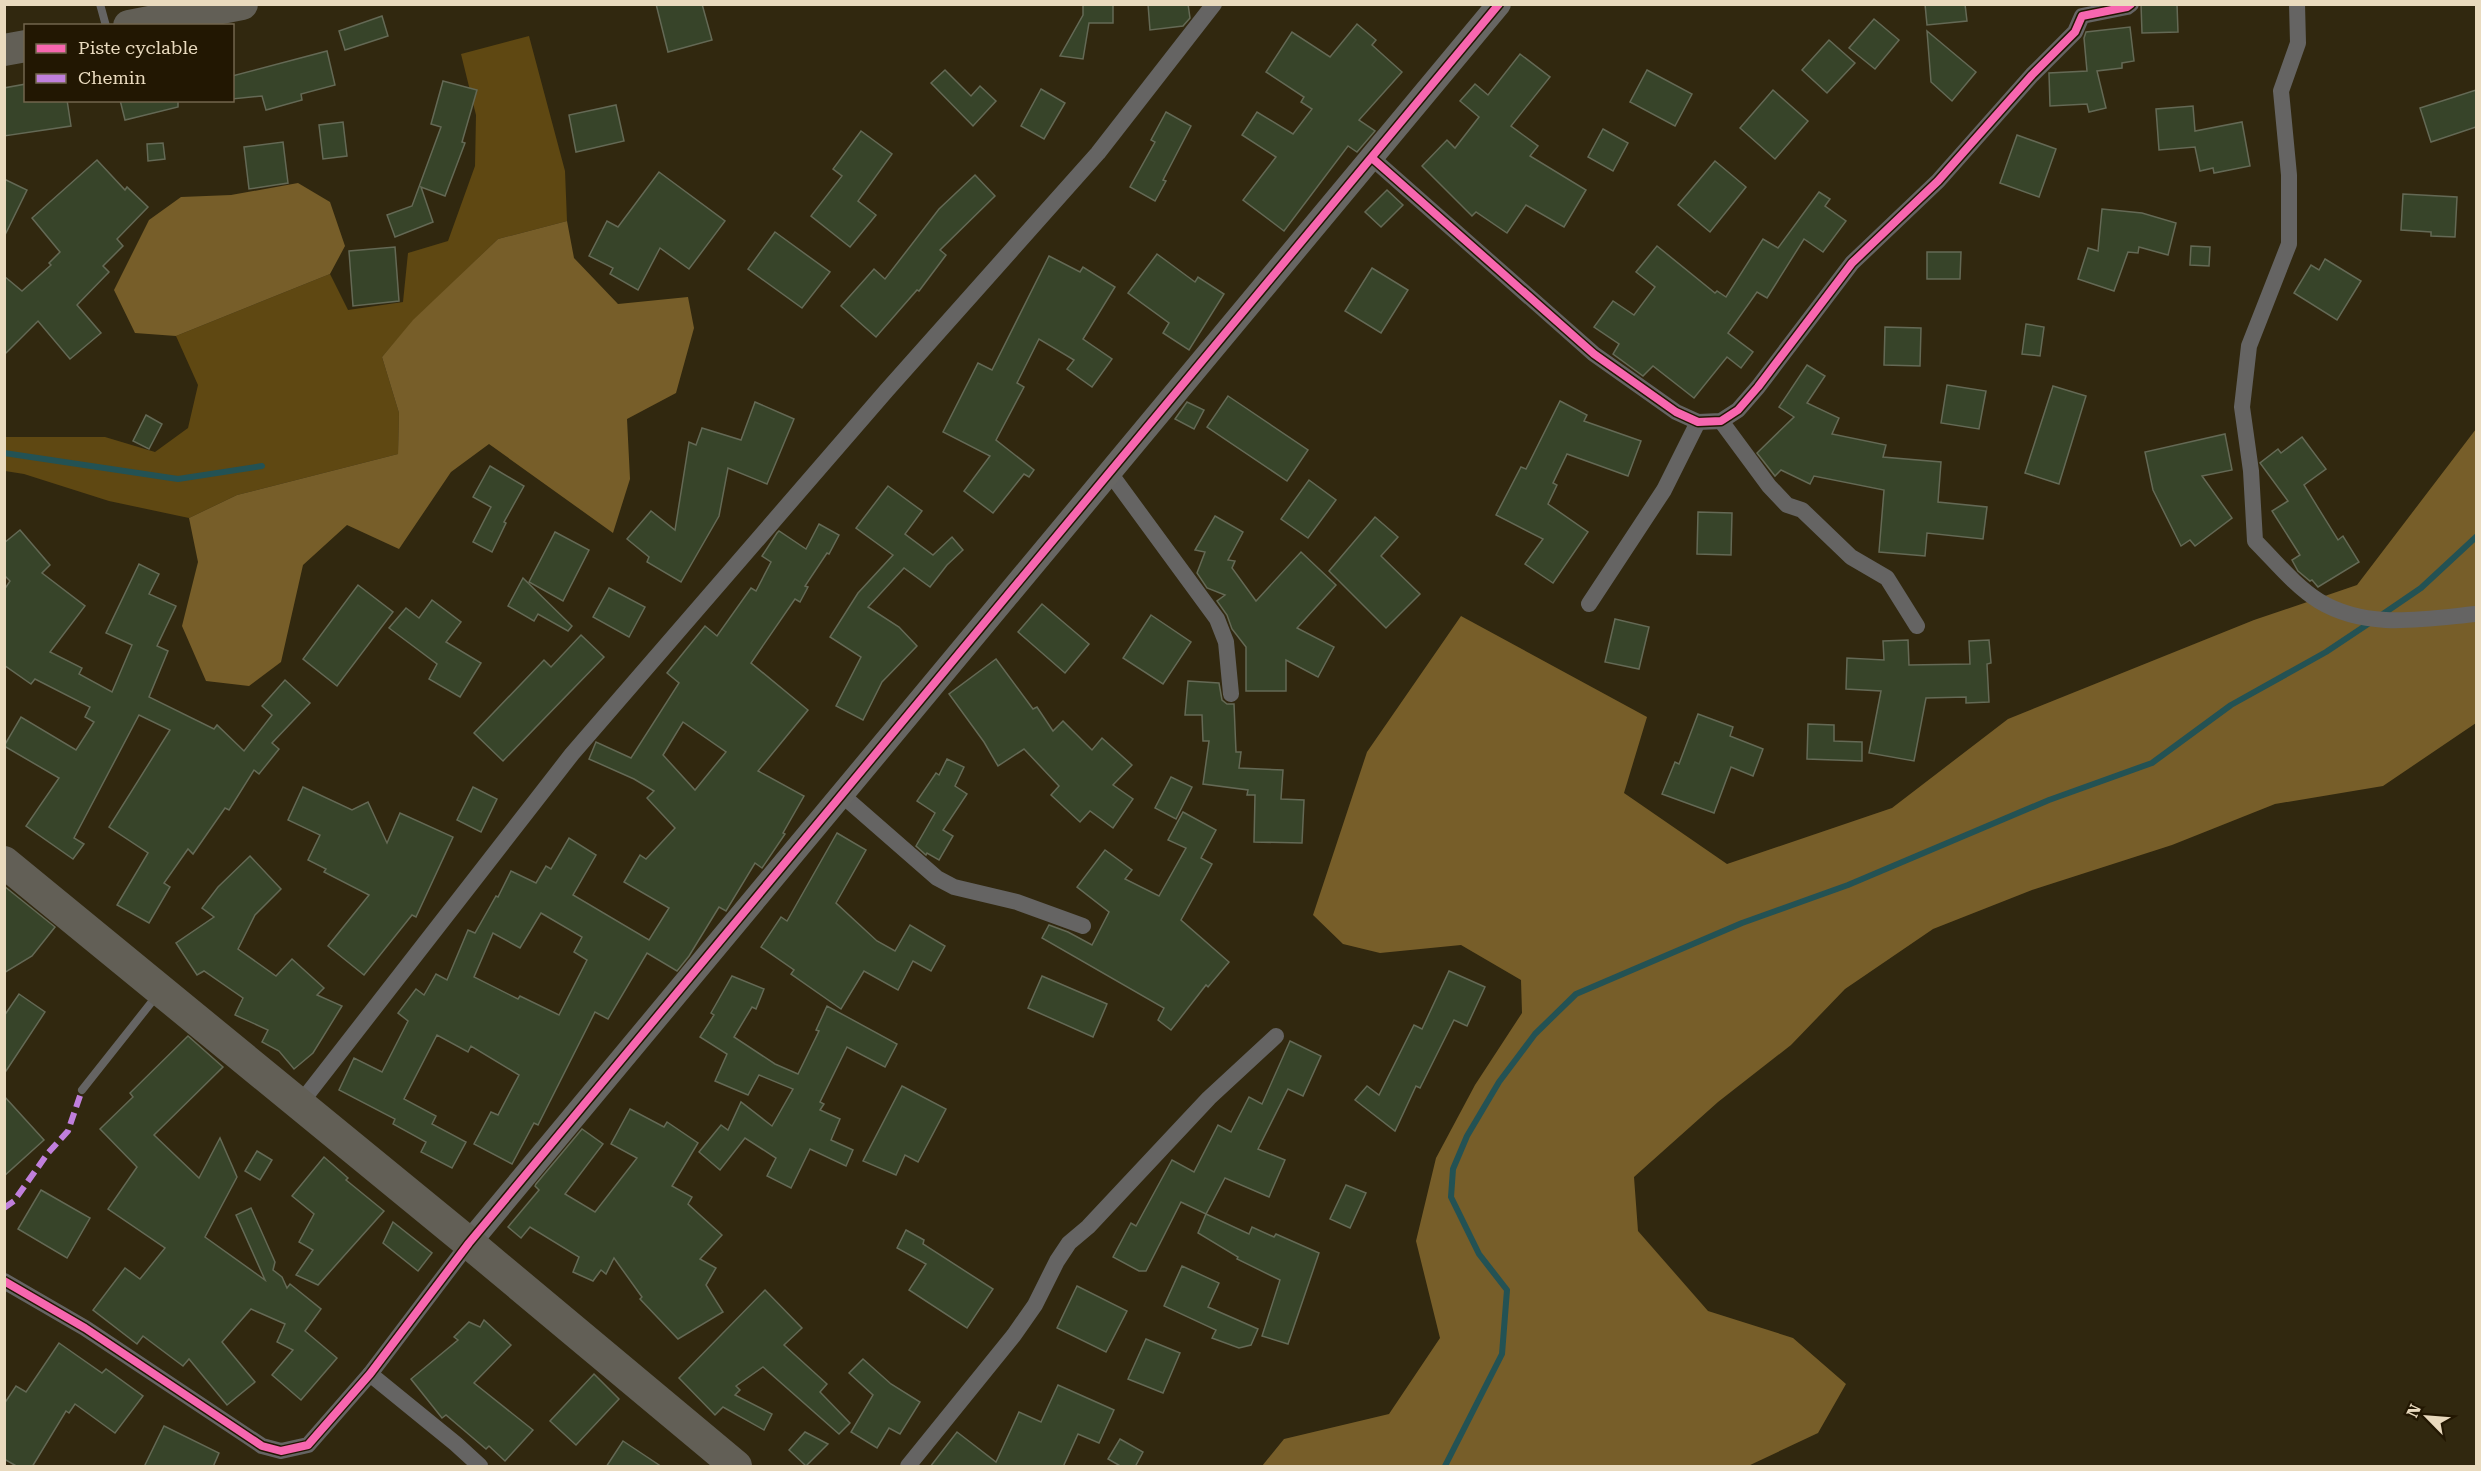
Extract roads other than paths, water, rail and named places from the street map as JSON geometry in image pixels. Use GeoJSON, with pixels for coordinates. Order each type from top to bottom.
{"type":"FeatureCollection","features":[{"type":"Feature","properties":{"kind":"highway"},"geometry":{"type":"LineString","coordinates":[[139,24],[242,4]]}},
{"type":"Feature","properties":{"kind":"highway"},"geometry":{"type":"LineString","coordinates":[[4,50],[24,46]]}},
{"type":"Feature","properties":{"kind":"highway"},"geometry":{"type":"LineString","coordinates":[[4,862],[470,1243],[731,1465]]}},
{"type":"Feature","properties":{"kind":"street"},"geometry":{"type":"LineString","coordinates":[[299,1105],[572,754],[886,390],[1098,153],[1214,4]]}},
{"type":"Feature","properties":{"kind":"street"},"geometry":{"type":"LineString","coordinates":[[4,1281],[85,1328],[262,1446],[281,1451],[308,1445],[370,1374],[470,1243],[1499,4]]}},
{"type":"Feature","properties":{"kind":"street"},"geometry":{"type":"LineString","coordinates":[[1372,158],[1594,354],[1676,412],[1698,422],[1721,421],[1738,410],[1758,387],[1852,263],[1938,181],[2032,75],[2075,32],[2082,16],[2127,8],[2131,4]]}},
{"type":"Feature","properties":{"kind":"street"},"geometry":{"type":"LineString","coordinates":[[2297,4],[2298,43],[2281,91],[2289,175],[2289,244],[2249,346],[2242,407],[2251,471],[2255,541],[2319,601],[2352,615],[2383,622],[2476,614]]}},
{"type":"Feature","properties":{"kind":"street"},"geometry":{"type":"LineString","coordinates":[[1721,421],[1787,505],[1802,510],[1851,557],[1887,578],[1917,626]]}},
{"type":"Feature","properties":{"kind":"street"},"geometry":{"type":"LineString","coordinates":[[1588,604],[1664,490],[1698,422]]}},
{"type":"Feature","properties":{"kind":"street"},"geometry":{"type":"LineString","coordinates":[[1110,473],[1217,620],[1226,642],[1231,694]]}},
{"type":"Feature","properties":{"kind":"street"},"geometry":{"type":"LineString","coordinates":[[842,795],[937,878],[954,888],[1017,902],[1083,926]]}},
{"type":"Feature","properties":{"kind":"street"},"geometry":{"type":"LineString","coordinates":[[908,1467],[1014,1335],[1035,1305],[1069,1244],[1088,1227],[1209,1098],[1276,1036]]}},
{"type":"Feature","properties":{"kind":"street"},"geometry":{"type":"LineString","coordinates":[[370,1374],[456,1444],[480,1467]]}},
{"type":"Feature","properties":{"kind":"lane"},"geometry":{"type":"LineString","coordinates":[[100,4],[105,24]]}},
{"type":"Feature","properties":{"kind":"lane"},"geometry":{"type":"LineString","coordinates":[[82,1090],[161,990]]}},
{"type":"Feature","properties":{"kind":"waterway"},"geometry":{"type":"LineString","coordinates":[[4,453],[178,479],[262,466]]}},
{"type":"Feature","properties":{"kind":"waterway"},"geometry":{"type":"LineString","coordinates":[[2380,616],[2421,588],[2476,537]]}},
{"type":"Feature","properties":{"kind":"waterway"},"geometry":{"type":"LineString","coordinates":[[1445,1466],[1502,1354],[1507,1290],[1479,1254],[1451,1197],[1453,1169],[1467,1136],[1499,1082],[1535,1034],[1576,994],[1742,923],[1848,885],[2049,800],[2152,763],[2231,705],[2326,652],[2371,622]]}}]}
